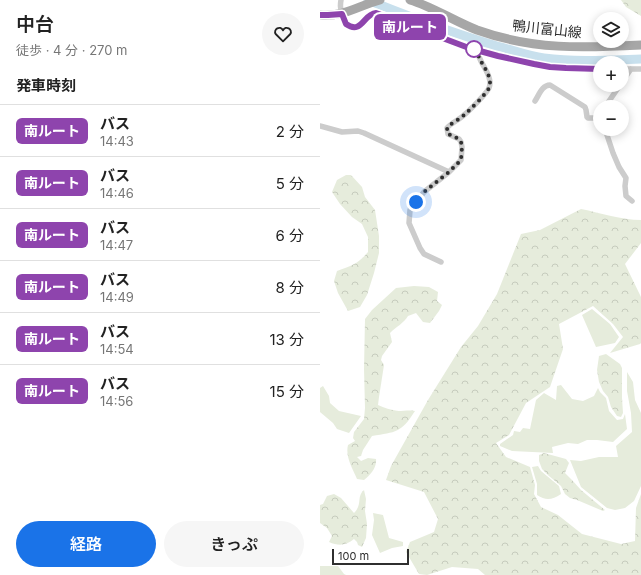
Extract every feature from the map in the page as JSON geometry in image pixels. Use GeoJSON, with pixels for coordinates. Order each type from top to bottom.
{"type":"FeatureCollection","features":[{"type":"Feature","properties":{"kind":"main road"},"geometry":{"type":"LineString","coordinates":[[320,15],[342,14],[380,0]]}},
{"type":"Feature","properties":{"kind":"main road","name":"鴨川富山線"},"geometry":{"type":"LineString","coordinates":[[410,0],[477,30],[515,41],[559,47],[591,48],[641,45]]}},
{"type":"Feature","properties":{"kind":"street"},"geometry":{"type":"LineString","coordinates":[[341,0],[340,8],[346,24],[352,27],[360,25],[371,14],[376,13],[404,25],[477,50],[542,66],[593,69]]}},
{"type":"Feature","properties":{"kind":"street"},"geometry":{"type":"LineString","coordinates":[[441,262],[424,254],[420,248],[409,223],[410,210],[424,192],[449,172],[461,160],[461,142],[459,139],[448,134],[447,128],[465,114],[490,86],[488,75],[478,56],[477,50]]}},
{"type":"Feature","properties":{"kind":"street"},"geometry":{"type":"LineString","coordinates":[[629,72],[631,69],[641,69]]}},
{"type":"Feature","properties":{"kind":"street"},"geometry":{"type":"LineString","coordinates":[[535,101],[544,87],[546,85],[550,85],[585,107],[587,117],[593,118]]}},
{"type":"Feature","properties":{"kind":"street"},"geometry":{"type":"LineString","coordinates":[[320,126],[342,132],[358,130],[449,172]]}},
{"type":"Feature","properties":{"kind":"street"},"geometry":{"type":"LineString","coordinates":[[607,136],[613,153],[626,178],[626,196],[632,201]]}},
{"type":"Feature","properties":{"kind":"green space"},"geometry":{"type":"Polygon","coordinates":[[[621,0],[641,0],[641,16],[626,7],[621,0]]]}},
{"type":"Feature","properties":{"kind":"green space"},"geometry":{"type":"Polygon","coordinates":[[[346,175],[351,175],[362,187],[365,197],[375,210],[379,236],[379,253],[367,295],[360,307],[348,311],[338,293],[334,281],[337,271],[354,264],[368,252],[368,237],[362,224],[352,217],[340,204],[332,192],[337,180],[346,175]]]}},
{"type":"Feature","properties":{"kind":"green space"},"geometry":{"type":"Polygon","coordinates":[[[581,209],[618,218],[641,220],[641,243],[625,264],[641,297],[641,343],[610,353],[623,337],[613,324],[593,306],[559,324],[563,349],[550,387],[526,403],[509,435],[496,443],[506,457],[530,467],[535,485],[534,494],[541,507],[558,515],[582,534],[621,544],[635,541],[636,508],[641,494],[641,575],[485,575],[478,569],[452,567],[427,575],[419,574],[406,552],[410,542],[434,532],[438,519],[424,492],[386,480],[391,466],[428,400],[461,347],[478,326],[497,294],[521,234],[540,230],[581,209]]]}},
{"type":"Feature","properties":{"kind":"green space"},"geometry":{"type":"Polygon","coordinates":[[[414,286],[429,287],[438,292],[437,301],[442,305],[430,323],[423,322],[416,313],[408,316],[390,333],[392,342],[382,356],[381,360],[384,365],[378,405],[395,411],[415,411],[402,428],[387,434],[372,436],[361,456],[357,457],[361,461],[368,458],[376,459],[374,468],[371,474],[364,480],[357,479],[350,463],[347,449],[348,445],[355,441],[353,438],[354,432],[364,419],[365,319],[372,310],[396,288],[414,286]]]}},
{"type":"Feature","properties":{"kind":"green space"},"geometry":{"type":"Polygon","coordinates":[[[592,309],[610,324],[619,337],[615,343],[596,347],[582,315],[592,309]]]}},
{"type":"Feature","properties":{"kind":"green space"},"geometry":{"type":"Polygon","coordinates":[[[606,354],[620,364],[622,368],[623,413],[621,417],[617,416],[611,407],[608,397],[603,391],[599,382],[597,370],[599,356],[606,354]]]}},
{"type":"Feature","properties":{"kind":"green space"},"geometry":{"type":"Polygon","coordinates":[[[627,372],[633,382],[635,400],[641,413],[641,486],[634,501],[625,508],[615,510],[607,508],[581,487],[570,460],[581,461],[599,457],[618,457],[616,446],[632,432],[631,413],[627,391],[627,372]]]}},
{"type":"Feature","properties":{"kind":"green space"},"geometry":{"type":"Polygon","coordinates":[[[561,385],[572,399],[583,401],[594,396],[598,388],[606,398],[609,411],[617,420],[623,419],[625,414],[627,429],[613,442],[587,440],[578,444],[568,443],[552,447],[553,453],[512,451],[500,446],[500,444],[513,435],[514,431],[520,432],[523,428],[530,429],[536,400],[544,393],[556,400],[557,386],[561,385]]]}},
{"type":"Feature","properties":{"kind":"green space"},"geometry":{"type":"Polygon","coordinates":[[[323,386],[329,396],[330,403],[339,411],[361,416],[349,433],[337,429],[333,423],[320,412],[320,388],[323,386]]]}},
{"type":"Feature","properties":{"kind":"green space"},"geometry":{"type":"Polygon","coordinates":[[[544,453],[566,459],[569,463],[565,473],[581,490],[605,510],[603,511],[570,498],[565,494],[561,486],[542,469],[539,461],[539,455],[544,453]]]}},
{"type":"Feature","properties":{"kind":"green space"},"geometry":{"type":"Polygon","coordinates":[[[538,466],[541,471],[559,486],[561,494],[555,498],[543,498],[537,495],[537,484],[532,467],[538,466]]]}},
{"type":"Feature","properties":{"kind":"green space"},"geometry":{"type":"Polygon","coordinates":[[[364,490],[366,499],[365,511],[367,524],[366,538],[362,547],[358,545],[354,539],[342,545],[329,542],[332,536],[327,528],[320,523],[320,505],[323,504],[327,496],[334,494],[341,498],[354,513],[358,507],[360,495],[364,490]]]}},
{"type":"Feature","properties":{"kind":"green space"},"geometry":{"type":"Polygon","coordinates":[[[373,513],[383,515],[389,538],[403,542],[403,546],[392,548],[380,553],[372,535],[374,520],[373,513]]]}},
{"type":"Feature","properties":{"kind":"green space"},"geometry":{"type":"Polygon","coordinates":[[[320,566],[338,566],[346,575],[320,575],[320,566]]]}},
{"type":"Feature","properties":{"kind":"waterway"},"geometry":{"type":"LineString","coordinates":[[368,0],[448,30],[532,56],[580,60],[641,59]]}},
{"type":"Feature","properties":{"kind":"bus line","name":"南ルート"},"geometry":{"type":"LineString","coordinates":[[320,15],[342,14],[346,24],[356,27],[364,22],[371,14],[376,13],[404,25],[469,48],[498,56],[550,67],[593,69]]}},
{"type":"Feature","properties":{"kind":"route"},"geometry":{"type":"LineString","coordinates":[[416,202],[424,192],[449,172],[461,160],[461,142],[459,139],[448,134],[447,128],[465,114],[490,86],[490,81],[486,70],[482,65],[477,50],[474,49]]}}]}
